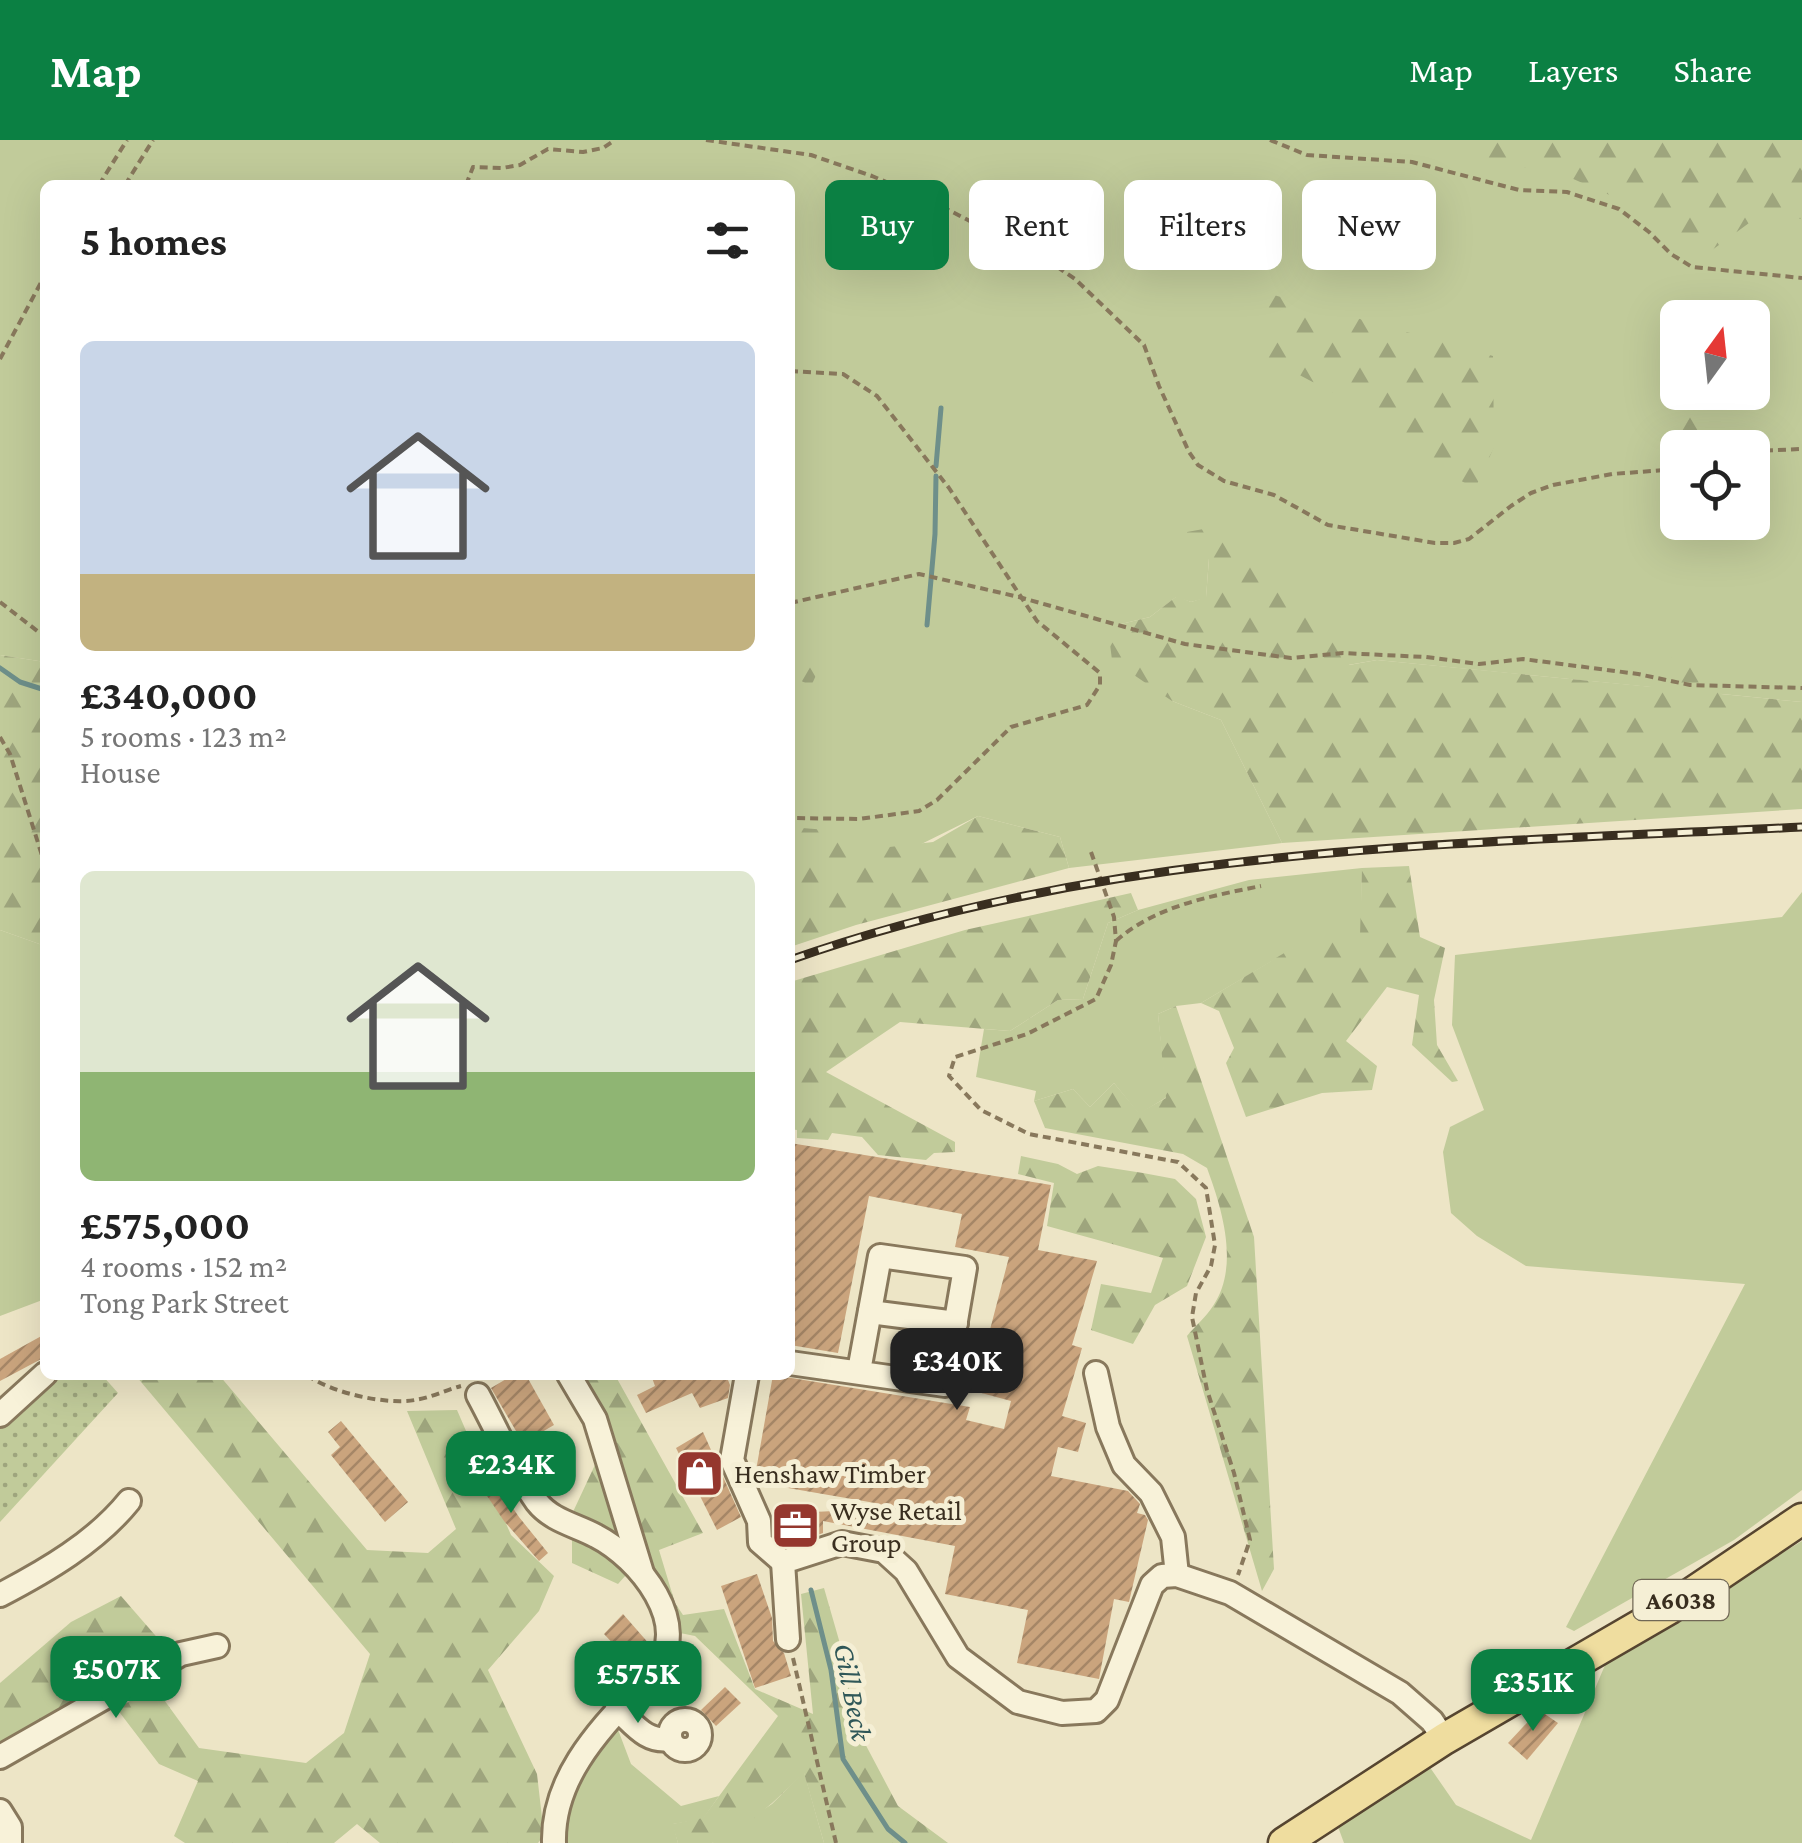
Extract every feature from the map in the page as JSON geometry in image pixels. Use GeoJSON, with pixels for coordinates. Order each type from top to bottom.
{"type":"FeatureCollection","features":[{"type":"Feature","properties":{"kind":"main road","name":"A6038"},"geometry":{"type":"LineString","coordinates":[[1284,1843],[1444,1739],[1670,1608],[1802,1520]]}},
{"type":"Feature","properties":{"kind":"street"},"geometry":{"type":"LineString","coordinates":[[795,1363],[944,1386],[965,1268],[880,1256],[860,1371]]}},
{"type":"Feature","properties":{"kind":"street"},"geometry":{"type":"LineString","coordinates":[[870,1312],[956,1323]]}},
{"type":"Feature","properties":{"kind":"street"},"geometry":{"type":"LineString","coordinates":[[1096,1373],[1108,1427],[1124,1465],[1151,1493],[1172,1537],[1177,1575]]}},
{"type":"Feature","properties":{"kind":"street"},"geometry":{"type":"LineString","coordinates":[[0,1415],[40,1379]]}},
{"type":"Feature","properties":{"kind":"street"},"geometry":{"type":"LineString","coordinates":[[554,1843],[554,1816],[564,1782],[617,1710],[662,1662],[668,1648],[666,1614],[642,1572],[595,1419],[573,1380]]}},
{"type":"Feature","properties":{"kind":"street"},"geometry":{"type":"LineString","coordinates":[[746,1380],[732,1460],[759,1520],[760,1542],[783,1562],[788,1639]]}},
{"type":"Feature","properties":{"kind":"street"},"geometry":{"type":"LineString","coordinates":[[478,1395],[539,1504],[560,1521],[599,1537],[642,1572]]}},
{"type":"Feature","properties":{"kind":"street"},"geometry":{"type":"LineString","coordinates":[[0,1595],[32,1578],[111,1523],[129,1501]]}},
{"type":"Feature","properties":{"kind":"street"},"geometry":{"type":"LineString","coordinates":[[783,1562],[842,1543],[884,1551],[906,1571],[958,1657],[1018,1702],[1062,1713],[1096,1710],[1107,1700],[1152,1584],[1162,1576],[1177,1575],[1230,1594],[1400,1694],[1432,1721],[1444,1739]]}},
{"type":"Feature","properties":{"kind":"street"},"geometry":{"type":"LineString","coordinates":[[0,1757],[182,1654],[217,1646]]}},
{"type":"Feature","properties":{"kind":"street"},"geometry":{"type":"LineString","coordinates":[[617,1710],[643,1734],[656,1741],[670,1739]]}},
{"type":"Feature","properties":{"kind":"street"},"geometry":{"type":"LineString","coordinates":[[0,1811],[10,1827],[10,1843]]}},
{"type":"Feature","properties":{"kind":"path"},"geometry":{"type":"LineString","coordinates":[[102,180],[128,140]]}},
{"type":"Feature","properties":{"kind":"path"},"geometry":{"type":"LineString","coordinates":[[128,180],[153,140]]}},
{"type":"Feature","properties":{"kind":"path"},"geometry":{"type":"LineString","coordinates":[[468,180],[473,167],[502,168],[548,150],[582,152],[604,148],[614,140]]}},
{"type":"Feature","properties":{"kind":"path"},"geometry":{"type":"LineString","coordinates":[[706,140],[811,155],[872,176],[1050,262],[1075,279],[1144,345],[1159,386],[1198,464],[1224,481],[1274,495],[1328,525],[1454,543],[1469,539],[1531,493],[1553,485],[1660,470]]}},
{"type":"Feature","properties":{"kind":"path"},"geometry":{"type":"LineString","coordinates":[[1270,140],[1307,156],[1412,162],[1519,190],[1567,192],[1619,209],[1670,254],[1692,267],[1802,278]]}},
{"type":"Feature","properties":{"kind":"path"},"geometry":{"type":"LineString","coordinates":[[0,360],[40,285]]}},
{"type":"Feature","properties":{"kind":"path"},"geometry":{"type":"LineString","coordinates":[[795,370],[842,374],[877,396],[949,488],[1036,622],[1100,673],[1100,685],[1087,704],[1012,727],[937,800],[919,810],[859,819],[795,818]]}},
{"type":"Feature","properties":{"kind":"path"},"geometry":{"type":"LineString","coordinates":[[1770,450],[1802,448]]}},
{"type":"Feature","properties":{"kind":"path"},"geometry":{"type":"LineString","coordinates":[[795,602],[919,574],[1185,644],[1291,658],[1343,653],[1478,664],[1523,659],[1690,685],[1802,686]]}},
{"type":"Feature","properties":{"kind":"path"},"geometry":{"type":"LineString","coordinates":[[0,602],[40,633]]}},
{"type":"Feature","properties":{"kind":"path"},"geometry":{"type":"LineString","coordinates":[[0,736],[10,754],[40,849]]}},
{"type":"Feature","properties":{"kind":"path"},"geometry":{"type":"LineString","coordinates":[[1091,852],[1114,917],[1116,941],[1111,965],[1096,999],[1027,1034],[955,1057],[949,1076],[981,1110],[1030,1134],[1178,1162],[1206,1188],[1216,1245],[1211,1266],[1196,1293],[1192,1317],[1207,1390],[1250,1540],[1230,1594]]}},
{"type":"Feature","properties":{"kind":"path"},"geometry":{"type":"LineString","coordinates":[[1116,941],[1134,925],[1198,899],[1261,886]]}},
{"type":"Feature","properties":{"kind":"path"},"geometry":{"type":"LineString","coordinates":[[316,1380],[326,1387],[364,1396],[414,1401],[462,1386],[478,1395]]}},
{"type":"Feature","properties":{"kind":"path"},"geometry":{"type":"LineString","coordinates":[[788,1639],[836,1843]]}},
{"type":"Feature","properties":{"kind":"green space"},"geometry":{"type":"Polygon","coordinates":[[[0,140],[1802,140],[1802,702],[1377,660],[1348,665],[1209,558],[1206,598],[1191,602],[1176,597],[1150,617],[1121,624],[1172,701],[1221,720],[1282,843],[1069,868],[1060,837],[978,816],[881,864],[795,885],[795,180],[40,180],[40,661],[0,655],[0,140]]]}},
{"type":"Feature","properties":{"kind":"green space"},"geometry":{"type":"Polygon","coordinates":[[[1464,140],[1802,140],[1802,219],[1760,215],[1708,253],[1639,208],[1553,170],[1486,165],[1464,140]]]}},
{"type":"Feature","properties":{"kind":"green space"},"geometry":{"type":"Polygon","coordinates":[[[1270,294],[1493,356],[1494,447],[1475,489],[1419,456],[1364,409],[1256,352],[1270,294]]]}},
{"type":"Feature","properties":{"kind":"green space"},"geometry":{"type":"Polygon","coordinates":[[[1673,410],[1720,410],[1720,430],[1671,430],[1673,410]]]}},
{"type":"Feature","properties":{"kind":"green space"},"geometry":{"type":"Polygon","coordinates":[[[1220,526],[1344,648],[1349,665],[1377,660],[1653,687],[1676,650],[1704,657],[1721,694],[1802,702],[1802,809],[1282,843],[1221,720],[1172,701],[1112,660],[1109,636],[1121,624],[1150,617],[1177,596],[1191,602],[1206,597],[1209,559],[1189,551],[1187,532],[1220,526]]]}},
{"type":"Feature","properties":{"kind":"green space"},"geometry":{"type":"Polygon","coordinates":[[[795,630],[826,654],[811,686],[795,678],[795,630]]]}},
{"type":"Feature","properties":{"kind":"green space"},"geometry":{"type":"Polygon","coordinates":[[[0,655],[40,661],[40,944],[0,930],[0,655]]]}},
{"type":"Feature","properties":{"kind":"green space"},"geometry":{"type":"Polygon","coordinates":[[[978,816],[1060,837],[1069,868],[795,945],[795,827],[839,831],[872,849],[933,842],[978,816]]]}},
{"type":"Feature","properties":{"kind":"green space"},"geometry":{"type":"Polygon","coordinates":[[[1409,866],[1420,937],[1445,948],[1434,1000],[1437,1045],[1458,1081],[1452,1082],[1412,1045],[1419,995],[1387,987],[1346,1041],[1377,1066],[1372,1090],[1322,1093],[1246,1117],[1226,1063],[1234,1048],[1219,1011],[1201,1003],[1321,931],[1360,935],[1362,868],[1409,866]]]}},
{"type":"Feature","properties":{"kind":"green space"},"geometry":{"type":"Polygon","coordinates":[[[1362,868],[1361,936],[1321,932],[1201,1003],[1176,1006],[1158,1014],[1167,1097],[1139,1114],[1114,1083],[1090,1107],[1073,1089],[1034,1101],[1036,1091],[976,1077],[984,1029],[1010,1031],[1058,1000],[1083,999],[1108,923],[1138,910],[1249,880],[1362,868]]]}},
{"type":"Feature","properties":{"kind":"green space"},"geometry":{"type":"Polygon","coordinates":[[[1802,892],[1802,1490],[1734,1540],[1574,1631],[1566,1627],[1745,1284],[1526,1266],[1477,1236],[1451,1213],[1443,1152],[1450,1127],[1484,1110],[1452,1025],[1455,955],[1782,917],[1802,892]]]}},
{"type":"Feature","properties":{"kind":"green space"},"geometry":{"type":"Polygon","coordinates":[[[1131,893],[1138,910],[1108,923],[1083,999],[1058,1000],[1010,1031],[900,1022],[826,1072],[955,1142],[955,1152],[934,1153],[926,1160],[878,1155],[862,1137],[832,1133],[828,1140],[797,1138],[795,981],[965,930],[1131,893]]]}},
{"type":"Feature","properties":{"kind":"green space"},"geometry":{"type":"Polygon","coordinates":[[[0,930],[40,944],[40,1301],[0,1316],[0,930]]]}},
{"type":"Feature","properties":{"kind":"green space"},"geometry":{"type":"Polygon","coordinates":[[[1176,1006],[1254,1237],[1274,1569],[1262,1591],[1187,1336],[1213,1306],[1226,1273],[1223,1219],[1207,1168],[1183,1154],[1045,1128],[1034,1101],[1073,1089],[1090,1107],[1114,1083],[1139,1113],[1166,1098],[1158,1014],[1176,1006]]]}},
{"type":"Feature","properties":{"kind":"green space"},"geometry":{"type":"Polygon","coordinates":[[[1021,1156],[1058,1164],[1077,1174],[1098,1166],[1175,1179],[1196,1199],[1206,1237],[1187,1286],[1155,1305],[1133,1344],[1091,1330],[1101,1284],[1151,1293],[1163,1258],[1047,1226],[1054,1183],[1018,1174],[1021,1156]]]}},
{"type":"Feature","properties":{"kind":"green space"},"geometry":{"type":"Polygon","coordinates":[[[51,1380],[106,1380],[118,1393],[0,1522],[0,1426],[51,1380]]]}},
{"type":"Feature","properties":{"kind":"green space"},"geometry":{"type":"Polygon","coordinates":[[[139,1380],[223,1380],[367,1550],[428,1553],[456,1529],[407,1411],[457,1410],[511,1535],[554,1576],[539,1611],[488,1670],[537,1774],[544,1835],[538,1843],[380,1843],[357,1824],[334,1843],[185,1843],[174,1836],[198,1781],[159,1764],[117,1709],[154,1686],[199,1748],[306,1763],[344,1733],[370,1654],[139,1380]]]}},
{"type":"Feature","properties":{"kind":"green space"},"geometry":{"type":"Polygon","coordinates":[[[569,1380],[618,1380],[703,1533],[659,1550],[675,1603],[683,1615],[724,1609],[755,1689],[813,1714],[801,1594],[824,1588],[847,1668],[852,1719],[898,1806],[948,1843],[824,1843],[804,1773],[761,1813],[723,1839],[712,1843],[678,1843],[672,1824],[703,1818],[778,1716],[695,1636],[670,1631],[643,1556],[618,1584],[572,1563],[572,1514],[601,1452],[569,1380]]]}},
{"type":"Feature","properties":{"kind":"green space"},"geometry":{"type":"Polygon","coordinates":[[[1802,1541],[1802,1843],[1344,1843],[1337,1824],[1429,1766],[1456,1805],[1531,1840],[1608,1658],[1802,1541]]]}},
{"type":"Feature","properties":{"kind":"green space"},"geometry":{"type":"Polygon","coordinates":[[[121,1596],[168,1650],[0,1749],[0,1683],[71,1622],[121,1596]]]}},
{"type":"Feature","properties":{"kind":"green space"},"geometry":{"type":"Polygon","coordinates":[[[617,1727],[631,1764],[681,1806],[719,1796],[703,1819],[673,1824],[678,1843],[564,1843],[564,1811],[570,1795],[586,1765],[617,1727]]]}},
{"type":"Feature","properties":{"kind":"green space"},"geometry":{"type":"Polygon","coordinates":[[[804,1772],[824,1843],[712,1843],[772,1804],[804,1772]]]}},
{"type":"Feature","properties":{"kind":"building"},"geometry":{"type":"Polygon","coordinates":[[[795,1144],[1051,1185],[1038,1250],[1097,1261],[1072,1345],[1082,1348],[1062,1416],[1086,1423],[1078,1452],[1058,1447],[1051,1476],[1128,1491],[1140,1504],[1137,1513],[1148,1520],[1129,1602],[1114,1599],[1099,1679],[1017,1663],[1028,1610],[945,1594],[955,1546],[823,1521],[823,1533],[809,1538],[780,1539],[775,1535],[773,1514],[875,1509],[875,1503],[759,1483],[755,1476],[772,1380],[795,1379],[970,1407],[966,1420],[1004,1429],[1011,1401],[974,1391],[1009,1257],[955,1247],[962,1214],[869,1196],[838,1353],[795,1346],[795,1144]]]}},
{"type":"Feature","properties":{"kind":"building"},"geometry":{"type":"Polygon","coordinates":[[[40,1337],[40,1360],[0,1381],[0,1359],[40,1337]]]}},
{"type":"Feature","properties":{"kind":"building"},"geometry":{"type":"Polygon","coordinates":[[[505,1380],[529,1380],[554,1425],[523,1443],[491,1388],[505,1380]]]}},
{"type":"Feature","properties":{"kind":"building"},"geometry":{"type":"Polygon","coordinates":[[[653,1380],[728,1380],[730,1385],[728,1398],[700,1408],[692,1393],[646,1413],[637,1395],[655,1386],[653,1380]]]}},
{"type":"Feature","properties":{"kind":"building"},"geometry":{"type":"Polygon","coordinates":[[[341,1421],[408,1502],[385,1522],[331,1455],[340,1447],[328,1432],[341,1421]]]}},
{"type":"Feature","properties":{"kind":"building"},"geometry":{"type":"Polygon","coordinates":[[[703,1432],[741,1517],[717,1530],[676,1448],[703,1432]]]}},
{"type":"Feature","properties":{"kind":"building"},"geometry":{"type":"Polygon","coordinates":[[[488,1472],[548,1553],[539,1561],[504,1521],[477,1481],[488,1472]]]}},
{"type":"Feature","properties":{"kind":"building"},"geometry":{"type":"Polygon","coordinates":[[[757,1574],[772,1618],[773,1641],[784,1653],[791,1676],[755,1688],[721,1586],[757,1574]]]}},
{"type":"Feature","properties":{"kind":"building"},"geometry":{"type":"Polygon","coordinates":[[[623,1614],[651,1646],[635,1667],[604,1634],[623,1614]]]}},
{"type":"Feature","properties":{"kind":"building"},"geometry":{"type":"Polygon","coordinates":[[[725,1687],[741,1703],[716,1726],[701,1710],[725,1687]]]}},
{"type":"Feature","properties":{"kind":"building"},"geometry":{"type":"Polygon","coordinates":[[[1539,1710],[1558,1723],[1527,1760],[1508,1743],[1539,1710]]]}},
{"type":"Feature","properties":{"kind":"waterway"},"geometry":{"type":"LineString","coordinates":[[936,466],[941,408]]}},
{"type":"Feature","properties":{"kind":"waterway"},"geometry":{"type":"LineString","coordinates":[[927,625],[936,476]]}},
{"type":"Feature","properties":{"kind":"waterway","name":"Gill Beck"},"geometry":{"type":"LineString","coordinates":[[0,668],[20,682],[40,688]]}},
{"type":"Feature","properties":{"kind":"waterway","name":"Gill Beck"},"geometry":{"type":"LineString","coordinates":[[811,1590],[831,1670],[843,1759],[888,1829],[905,1843]]}},
{"type":"Feature","properties":{"kind":"railway"},"geometry":{"type":"LineString","coordinates":[[795,958],[913,922],[1037,893],[1163,872],[1418,846],[1802,827]]}},
{"type":"Feature","properties":{"kind":"place","name":"Henshaw Timber"},"geometry":{"type":"Point","coordinates":[699,1473]}},
{"type":"Feature","properties":{"kind":"place","name":"Wyse Retail Group"},"geometry":{"type":"Point","coordinates":[796,1526]}}]}
